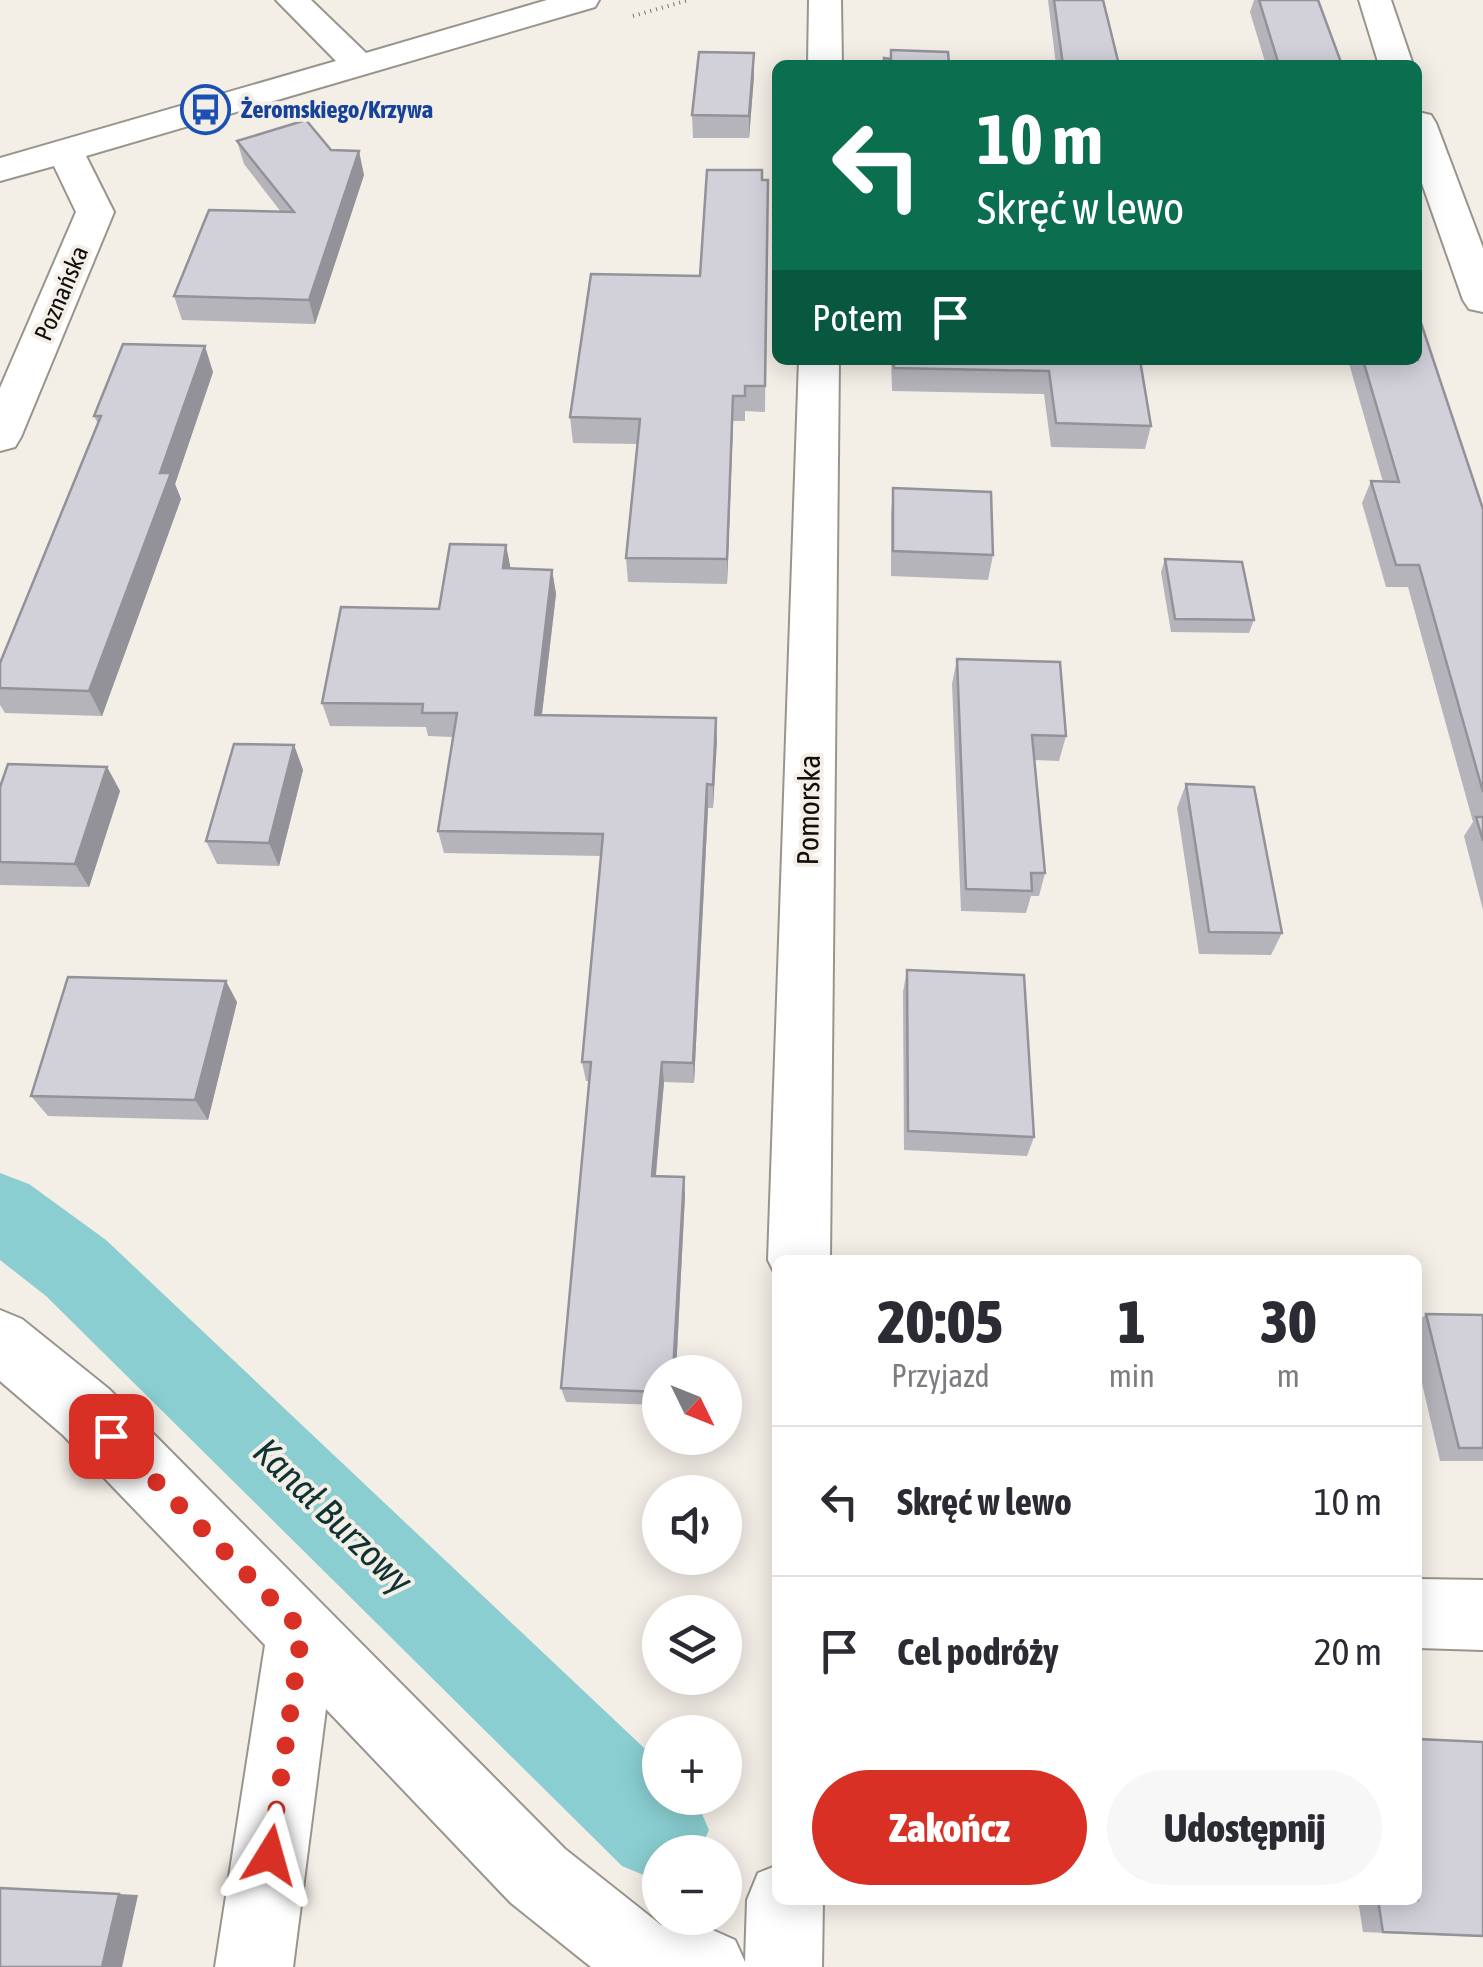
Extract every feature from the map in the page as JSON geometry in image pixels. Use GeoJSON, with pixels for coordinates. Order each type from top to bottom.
{"type":"FeatureCollection","features":[{"type":"Feature","properties":{"kind":"street"},"geometry":{"type":"LineString","coordinates":[[292,0],[359,64]]}},
{"type":"Feature","properties":{"kind":"street"},"geometry":{"type":"LineString","coordinates":[[0,170],[583,0]]}},
{"type":"Feature","properties":{"kind":"street"},"geometry":{"type":"LineString","coordinates":[[825,0],[825,60]]}},
{"type":"Feature","properties":{"kind":"street"},"geometry":{"type":"LineString","coordinates":[[1374,0],[1394,60]]}},
{"type":"Feature","properties":{"kind":"street"},"geometry":{"type":"LineString","coordinates":[[1422,134],[1483,300]]}},
{"type":"Feature","properties":{"kind":"street","name":"Poznańska"},"geometry":{"type":"LineString","coordinates":[[0,436],[95,212],[65,150]]}},
{"type":"Feature","properties":{"kind":"street","name":"Pomorska"},"geometry":{"type":"LineString","coordinates":[[799,1255],[818,365]]}},
{"type":"Feature","properties":{"kind":"street"},"geometry":{"type":"LineString","coordinates":[[0,1341],[86,1412],[538,1876],[647,1964],[708,1967]]}},
{"type":"Feature","properties":{"kind":"street"},"geometry":{"type":"LineString","coordinates":[[1422,1614],[1483,1615]]}},
{"type":"Feature","properties":{"kind":"street"},"geometry":{"type":"LineString","coordinates":[[254,1967],[302,1630]]}},
{"type":"Feature","properties":{"kind":"street"},"geometry":{"type":"LineString","coordinates":[[784,1967],[785,1905]]}},
{"type":"Feature","properties":{"kind":"building"},"geometry":{"type":"Polygon","coordinates":[[[1054,0],[1103,0],[1118,60],[1062,60],[1054,0]]]}},
{"type":"Feature","properties":{"kind":"building"},"geometry":{"type":"Polygon","coordinates":[[[1259,0],[1318,0],[1340,60],[1277,60],[1259,0]]]}},
{"type":"Feature","properties":{"kind":"building"},"geometry":{"type":"Polygon","coordinates":[[[891,50],[948,52],[949,60],[884,60],[884,58],[891,59],[891,50]]]}},
{"type":"Feature","properties":{"kind":"building"},"geometry":{"type":"Polygon","coordinates":[[[699,52],[754,53],[749,116],[692,115],[699,52]]]}},
{"type":"Feature","properties":{"kind":"building"},"geometry":{"type":"Polygon","coordinates":[[[306,120],[331,150],[359,151],[309,300],[174,296],[209,210],[294,212],[237,141],[306,120]]]}},
{"type":"Feature","properties":{"kind":"building"},"geometry":{"type":"Polygon","coordinates":[[[707,170],[762,170],[762,180],[768,180],[765,386],[745,386],[745,396],[733,396],[727,559],[626,558],[640,419],[570,417],[591,274],[700,276],[707,170]]]}},
{"type":"Feature","properties":{"kind":"building"},"geometry":{"type":"Polygon","coordinates":[[[1422,326],[1483,509],[1483,792],[1419,565],[1396,565],[1371,481],[1399,482],[1364,365],[1422,365],[1422,326]]]}},
{"type":"Feature","properties":{"kind":"building"},"geometry":{"type":"Polygon","coordinates":[[[123,344],[205,346],[160,473],[171,473],[89,691],[0,688],[0,663],[101,416],[94,416],[123,344]]]}},
{"type":"Feature","properties":{"kind":"building"},"geometry":{"type":"Polygon","coordinates":[[[1141,365],[1151,426],[1056,423],[1049,371],[894,368],[1141,365]]]}},
{"type":"Feature","properties":{"kind":"building"},"geometry":{"type":"Polygon","coordinates":[[[893,488],[991,492],[993,555],[893,551],[893,488]]]}},
{"type":"Feature","properties":{"kind":"building"},"geometry":{"type":"Polygon","coordinates":[[[450,544],[506,545],[503,568],[552,570],[535,715],[716,718],[713,785],[707,784],[693,1063],[662,1062],[652,1176],[684,1177],[674,1355],[642,1355],[642,1391],[561,1388],[591,1062],[582,1062],[603,834],[438,831],[457,713],[422,713],[423,704],[322,703],[341,607],[439,609],[450,544]]]}},
{"type":"Feature","properties":{"kind":"building"},"geometry":{"type":"Polygon","coordinates":[[[1165,559],[1242,562],[1254,620],[1175,619],[1165,559]]]}},
{"type":"Feature","properties":{"kind":"building"},"geometry":{"type":"Polygon","coordinates":[[[957,659],[1060,662],[1066,736],[1032,735],[1045,873],[1031,873],[1032,891],[966,889],[957,659]]]}},
{"type":"Feature","properties":{"kind":"building"},"geometry":{"type":"Polygon","coordinates":[[[234,744],[294,745],[269,843],[206,841],[234,744]]]}},
{"type":"Feature","properties":{"kind":"building"},"geometry":{"type":"Polygon","coordinates":[[[8,764],[107,767],[75,864],[0,862],[0,787],[8,764]]]}},
{"type":"Feature","properties":{"kind":"building"},"geometry":{"type":"Polygon","coordinates":[[[1186,784],[1254,787],[1282,933],[1209,932],[1186,784]]]}},
{"type":"Feature","properties":{"kind":"building"},"geometry":{"type":"Polygon","coordinates":[[[1476,817],[1483,817],[1483,841],[1476,817]]]}},
{"type":"Feature","properties":{"kind":"building"},"geometry":{"type":"Polygon","coordinates":[[[907,970],[1024,975],[1034,1137],[908,1131],[907,970]]]}},
{"type":"Feature","properties":{"kind":"building"},"geometry":{"type":"Polygon","coordinates":[[[68,977],[226,981],[195,1100],[31,1096],[68,977]]]}},
{"type":"Feature","properties":{"kind":"building"},"geometry":{"type":"Polygon","coordinates":[[[1426,1314],[1483,1315],[1483,1448],[1459,1448],[1426,1314]]]}},
{"type":"Feature","properties":{"kind":"building"},"geometry":{"type":"Polygon","coordinates":[[[1422,1739],[1483,1742],[1483,1936],[1383,1932],[1379,1905],[1422,1905],[1422,1739]]]}},
{"type":"Feature","properties":{"kind":"building"},"geometry":{"type":"Polygon","coordinates":[[[0,1888],[119,1894],[102,1967],[0,1967],[0,1888]]]}},
{"type":"Feature","properties":{"kind":"waterway","name":"Kanał Burzowy"},"geometry":{"type":"LineString","coordinates":[[0,1211],[76,1268],[658,1830]]}},
{"type":"Feature","properties":{"kind":"place","name":"Żeromskiego/Krzywa"},"geometry":{"type":"Point","coordinates":[206,109]}},
{"type":"Feature","properties":{"kind":"route"},"geometry":{"type":"LineString","coordinates":[[111,1436],[302,1630],[270,1855]]}}]}
